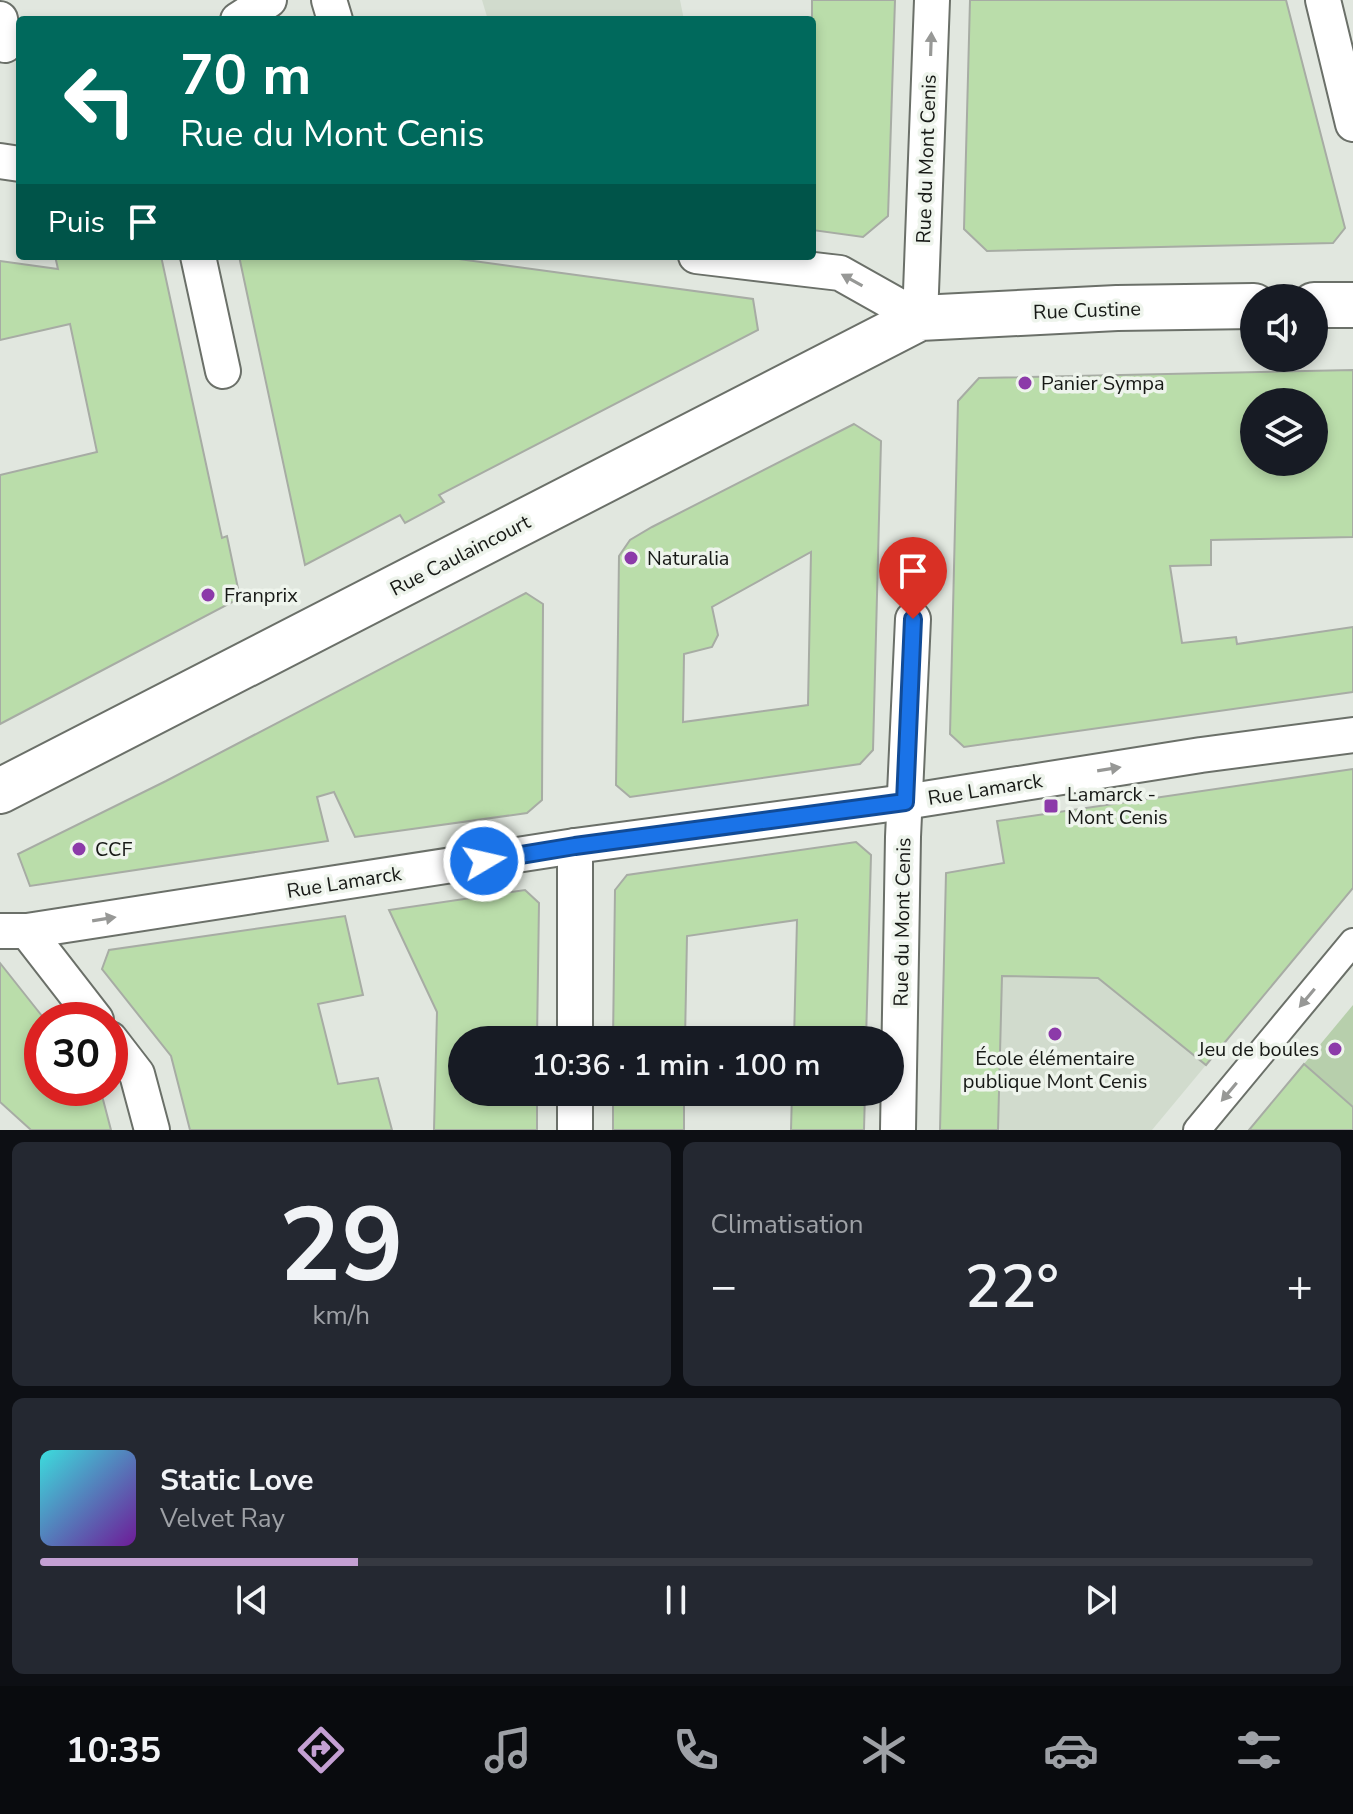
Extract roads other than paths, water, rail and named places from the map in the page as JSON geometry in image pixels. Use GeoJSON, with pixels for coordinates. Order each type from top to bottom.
{"type":"FeatureCollection","features":[{"type":"Feature","properties":{"kind":"street"},"geometry":{"type":"LineString","coordinates":[[244,16],[269,0]]}},
{"type":"Feature","properties":{"kind":"street","name":"Rue du Mont Cenis"},"geometry":{"type":"LineString","coordinates":[[920,318],[932,0]]}},
{"type":"Feature","properties":{"kind":"street"},"geometry":{"type":"LineString","coordinates":[[1323,0],[1353,124]]}},
{"type":"Feature","properties":{"kind":"street"},"geometry":{"type":"LineString","coordinates":[[199,260],[223,371]]}},
{"type":"Feature","properties":{"kind":"street"},"geometry":{"type":"LineString","coordinates":[[730,260],[840,273],[920,318]]}},
{"type":"Feature","properties":{"kind":"street"},"geometry":{"type":"LineString","coordinates":[[1328,305],[1353,305]]}},
{"type":"Feature","properties":{"kind":"street","name":"Rue Custine"},"geometry":{"type":"LineString","coordinates":[[920,318],[1117,308],[1240,306]]}},
{"type":"Feature","properties":{"kind":"street","name":"Rue Caulaincourt"},"geometry":{"type":"LineString","coordinates":[[0,791],[920,318]]}},
{"type":"Feature","properties":{"kind":"street","name":"Rue du Mont Cenis"},"geometry":{"type":"LineString","coordinates":[[898,1130],[905,802],[913,619]]}},
{"type":"Feature","properties":{"kind":"street","name":"Rue Lamarck"},"geometry":{"type":"LineString","coordinates":[[14,931],[575,846],[905,802],[1201,755],[1353,735]]}},
{"type":"Feature","properties":{"kind":"street"},"geometry":{"type":"LineString","coordinates":[[575,846],[575,1026]]}},
{"type":"Feature","properties":{"kind":"street"},"geometry":{"type":"LineString","coordinates":[[14,931],[79,1002]]}},
{"type":"Feature","properties":{"kind":"street"},"geometry":{"type":"LineString","coordinates":[[1197,1130],[1353,942]]}},
{"type":"Feature","properties":{"kind":"street"},"geometry":{"type":"LineString","coordinates":[[128,1062],[137,1074],[152,1130]]}},
{"type":"Feature","properties":{"kind":"street"},"geometry":{"type":"LineString","coordinates":[[575,1106],[575,1130]]}},
{"type":"Feature","properties":{"kind":"place","name":"Panier Sympa"},"geometry":{"type":"Point","coordinates":[1025,383]}},
{"type":"Feature","properties":{"kind":"place","name":"Naturalia"},"geometry":{"type":"Point","coordinates":[631,558]}},
{"type":"Feature","properties":{"kind":"place","name":"Franprix"},"geometry":{"type":"Point","coordinates":[208,595]}},
{"type":"Feature","properties":{"kind":"place","name":"Lamarck - Mont Cenis"},"geometry":{"type":"Point","coordinates":[1051,806]}},
{"type":"Feature","properties":{"kind":"place","name":"CCF"},"geometry":{"type":"Point","coordinates":[79,849]}},
{"type":"Feature","properties":{"kind":"place","name":"École élémentaire publique Mont Cenis"},"geometry":{"type":"Point","coordinates":[1055,1034]}},
{"type":"Feature","properties":{"kind":"place","name":"Jeu de boules"},"geometry":{"type":"Point","coordinates":[1335,1049]}}]}
